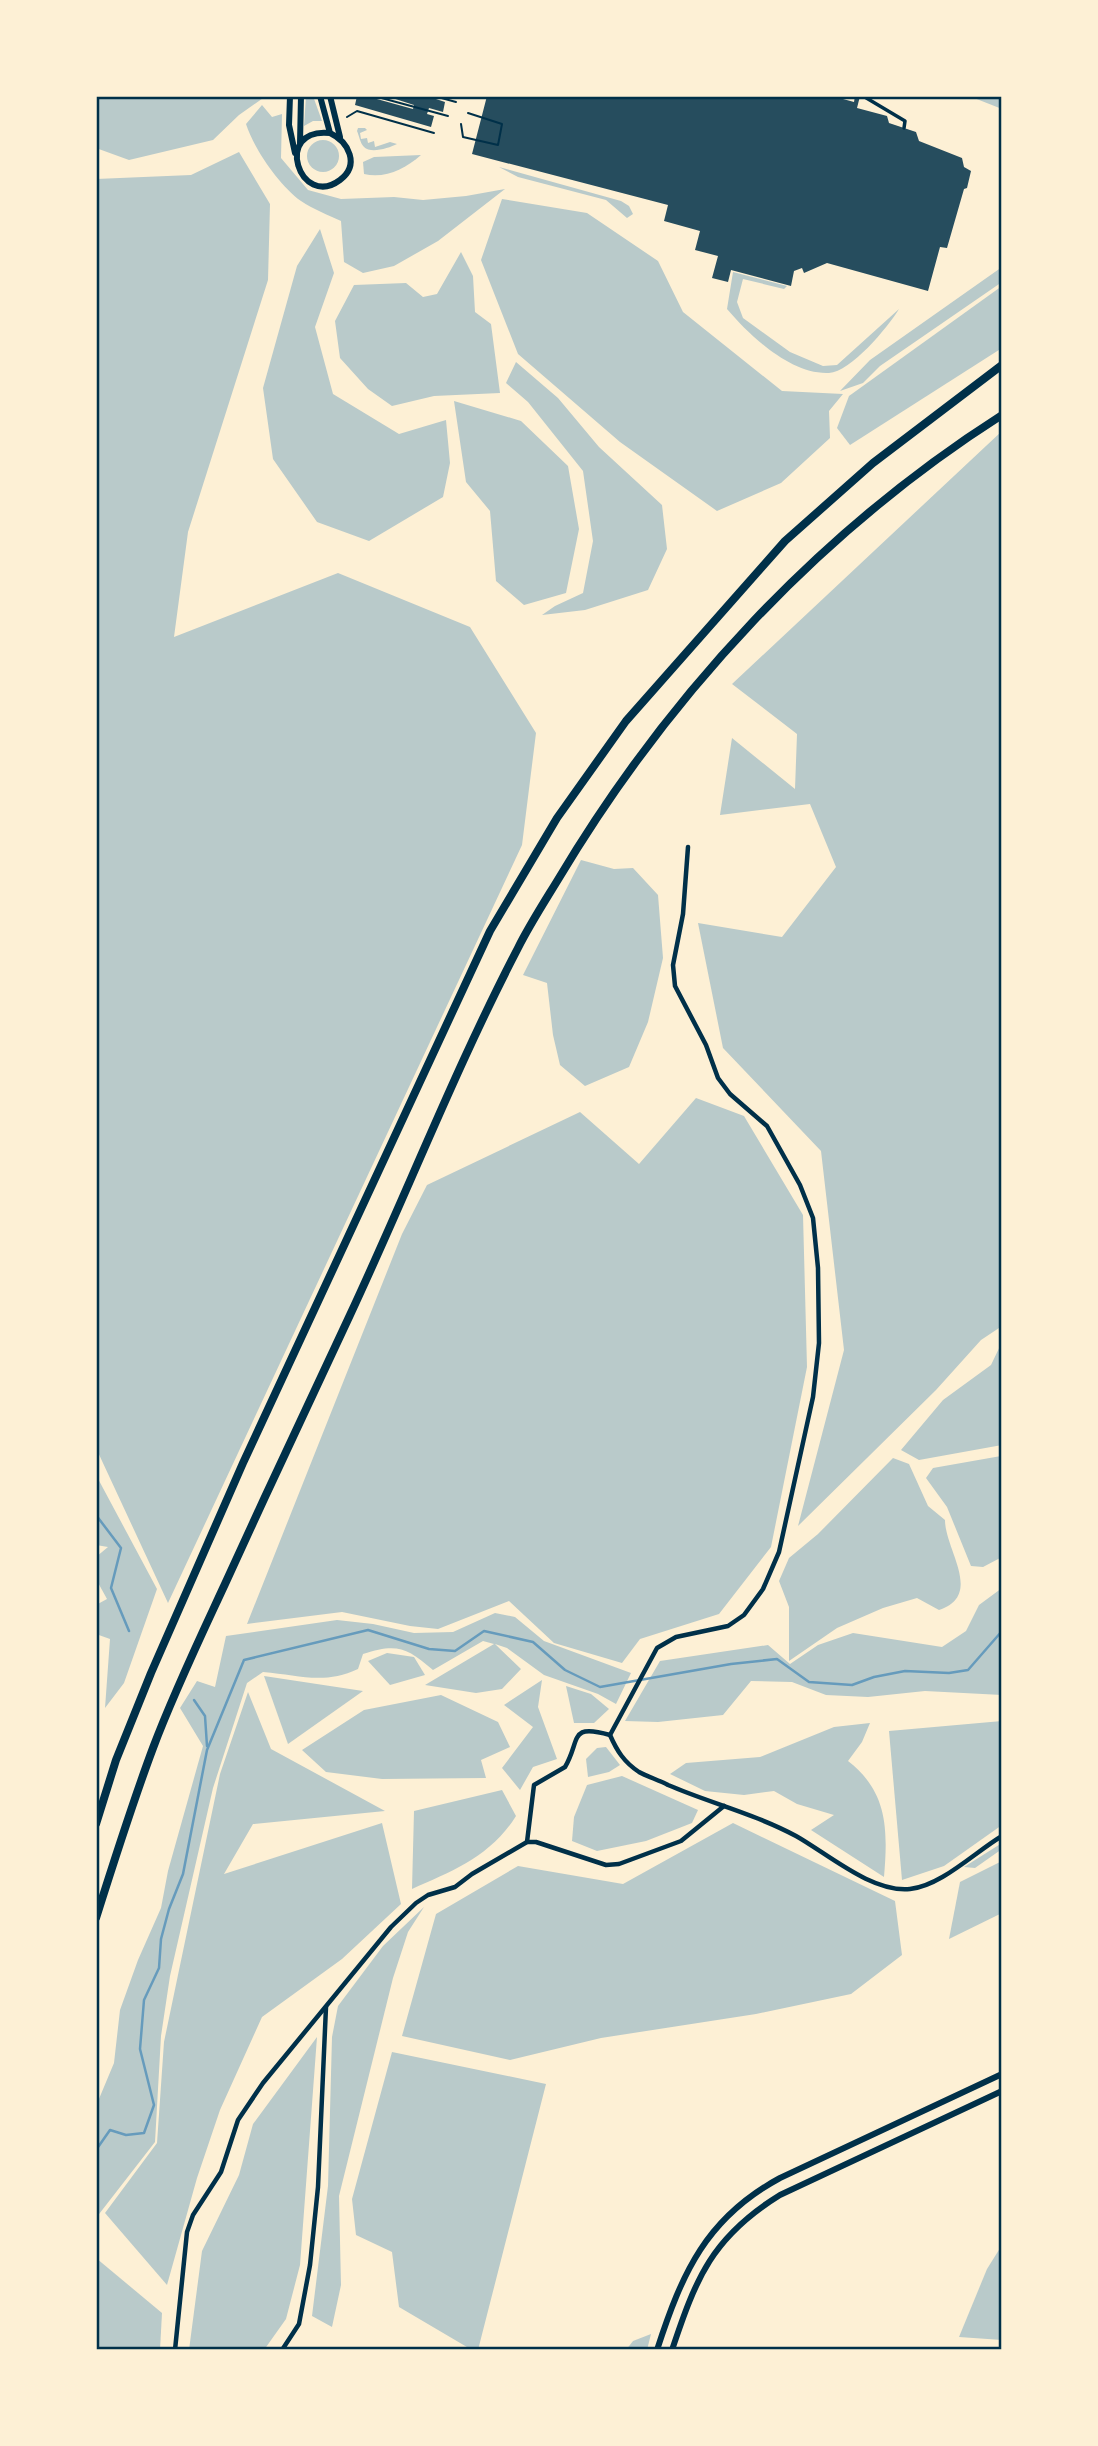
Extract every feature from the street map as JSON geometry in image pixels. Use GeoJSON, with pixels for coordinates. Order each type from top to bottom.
{"type":"FeatureCollection","features":[{"type":"Feature","properties":{"kind":"highway"},"geometry":{"type":"LineString","coordinates":[[96,1824],[116,1760],[151,1674],[249,1450],[490,931],[557,818],[626,721],[785,541],[873,463],[1002,365]]}},
{"type":"Feature","properties":{"kind":"highway"},"geometry":{"type":"LineString","coordinates":[[96,1918],[153,1748],[208,1620],[366,1281],[457,1074],[519,945],[587,832],[654,737],[745,629],[806,568],[894,493],[1002,415]]}},
{"type":"Feature","properties":{"kind":"main road"},"geometry":{"type":"LineString","coordinates":[[290,96],[289,125],[298,168],[309,182],[317,185],[332,184],[344,177],[350,162],[347,146],[340,137],[330,96]]}},
{"type":"Feature","properties":{"kind":"main road"},"geometry":{"type":"LineString","coordinates":[[296,159],[300,145],[301,96]]}},
{"type":"Feature","properties":{"kind":"main road"},"geometry":{"type":"LineString","coordinates":[[320,96],[330,133]]}},
{"type":"Feature","properties":{"kind":"main road"},"geometry":{"type":"LineString","coordinates":[[300,145],[313,134],[330,133],[340,137]]}},
{"type":"Feature","properties":{"kind":"main road"},"geometry":{"type":"LineString","coordinates":[[657,2350],[674,2296],[694,2257],[704,2241],[743,2202],[780,2178],[1002,2074]]}},
{"type":"Feature","properties":{"kind":"main road"},"geometry":{"type":"LineString","coordinates":[[672,2350],[698,2278],[733,2231],[758,2208],[779,2195],[1002,2091]]}},
{"type":"Feature","properties":{"kind":"street"},"geometry":{"type":"LineString","coordinates":[[863,96],[905,121],[904,128]]}},
{"type":"Feature","properties":{"kind":"street"},"geometry":{"type":"LineString","coordinates":[[610,1735],[657,1648],[676,1637],[728,1626],[744,1615],[763,1589],[779,1552],[813,1397],[819,1343],[818,1268],[813,1219],[800,1185],[767,1126],[730,1094],[718,1078],[706,1045],[675,986],[673,965],[684,914],[688,847]]}},
{"type":"Feature","properties":{"kind":"street"},"geometry":{"type":"LineString","coordinates":[[527,1842],[534,1785],[565,1767],[574,1741],[580,1733],[587,1730],[610,1735]]}},
{"type":"Feature","properties":{"kind":"street"},"geometry":{"type":"LineString","coordinates":[[610,1735],[619,1755],[639,1772],[698,1798],[765,1821],[796,1836],[858,1874],[895,1889],[911,1889],[944,1876],[1002,1836]]}},
{"type":"Feature","properties":{"kind":"street"},"geometry":{"type":"LineString","coordinates":[[175,2350],[187,2232],[193,2215],[220,2172],[238,2120],[263,2083],[391,1927],[428,1895],[455,1887],[527,1842],[536,1842],[606,1864],[619,1864],[681,1841],[724,1806]]}},
{"type":"Feature","properties":{"kind":"street"},"geometry":{"type":"LineString","coordinates":[[282,2350],[299,2324],[310,2266],[318,2187],[326,2006]]}},
{"type":"Feature","properties":{"kind":"lane"},"geometry":{"type":"LineString","coordinates":[[374,96],[448,116]]}},
{"type":"Feature","properties":{"kind":"lane"},"geometry":{"type":"LineString","coordinates":[[434,96],[456,102]]}},
{"type":"Feature","properties":{"kind":"lane"},"geometry":{"type":"LineString","coordinates":[[347,117],[357,111],[434,133]]}},
{"type":"Feature","properties":{"kind":"lane"},"geometry":{"type":"LineString","coordinates":[[461,124],[463,137],[498,145],[502,124],[468,113]]}},
{"type":"Feature","properties":{"kind":"shaded area"},"geometry":{"type":"Polygon","coordinates":[[[96,96],[266,96],[239,115],[213,140],[129,160],[96,148],[96,96]]]}},
{"type":"Feature","properties":{"kind":"shaded area"},"geometry":{"type":"Polygon","coordinates":[[[306,96],[313,96],[322,121],[313,121],[304,126],[306,96]]]}},
{"type":"Feature","properties":{"kind":"shaded area"},"geometry":{"type":"Polygon","coordinates":[[[969,96],[1002,96],[1002,109],[969,96]]]}},
{"type":"Feature","properties":{"kind":"shaded area"},"geometry":{"type":"Polygon","coordinates":[[[262,105],[272,117],[282,114],[281,158],[308,190],[341,199],[394,197],[423,200],[505,189],[438,241],[394,266],[363,273],[344,262],[341,221],[301,201],[276,176],[261,155],[246,124],[262,105]]]}},
{"type":"Feature","properties":{"kind":"shaded area"},"geometry":{"type":"Polygon","coordinates":[[[358,128],[367,130],[360,133],[361,139],[367,138],[368,143],[374,141],[375,147],[390,142],[397,144],[380,150],[367,149],[361,141],[358,128]]]}},
{"type":"Feature","properties":{"kind":"shaded area"},"geometry":{"type":"Polygon","coordinates":[[[323,140],[334,145],[339,156],[334,167],[323,172],[312,167],[307,156],[312,145],[323,140]]]}},
{"type":"Feature","properties":{"kind":"shaded area"},"geometry":{"type":"Polygon","coordinates":[[[239,152],[270,204],[268,280],[188,532],[174,637],[338,573],[470,627],[536,733],[522,845],[168,1603],[96,1448],[96,179],[191,175],[239,152]]]}},
{"type":"Feature","properties":{"kind":"shaded area"},"geometry":{"type":"Polygon","coordinates":[[[421,155],[394,172],[364,174],[363,162],[374,157],[421,155]]]}},
{"type":"Feature","properties":{"kind":"shaded area"},"geometry":{"type":"Polygon","coordinates":[[[499,167],[621,201],[629,206],[633,214],[627,218],[606,200],[518,177],[499,167]]]}},
{"type":"Feature","properties":{"kind":"shaded area"},"geometry":{"type":"Polygon","coordinates":[[[502,199],[587,213],[658,261],[683,312],[782,391],[843,394],[829,411],[830,438],[781,483],[717,511],[620,442],[518,354],[481,260],[502,199]]]}},
{"type":"Feature","properties":{"kind":"shaded area"},"geometry":{"type":"Polygon","coordinates":[[[320,229],[334,273],[315,327],[333,394],[399,434],[446,420],[450,463],[443,497],[369,541],[317,522],[273,459],[263,388],[297,266],[320,229]]]}},
{"type":"Feature","properties":{"kind":"shaded area"},"geometry":{"type":"Polygon","coordinates":[[[461,252],[473,276],[475,312],[491,324],[500,393],[434,396],[392,406],[368,389],[340,358],[335,321],[354,285],[406,283],[423,297],[437,294],[461,252]]]}},
{"type":"Feature","properties":{"kind":"shaded area"},"geometry":{"type":"Polygon","coordinates":[[[1002,267],[1002,282],[880,366],[863,383],[840,391],[870,360],[1002,267]]]}},
{"type":"Feature","properties":{"kind":"shaded area"},"geometry":{"type":"Polygon","coordinates":[[[733,272],[787,286],[784,289],[743,279],[737,302],[743,318],[790,352],[823,366],[837,365],[899,309],[878,337],[848,365],[829,373],[815,372],[800,368],[772,352],[727,309],[733,272]]]}},
{"type":"Feature","properties":{"kind":"shaded area"},"geometry":{"type":"Polygon","coordinates":[[[1002,286],[1002,348],[850,445],[837,428],[849,396],[1002,286]]]}},
{"type":"Feature","properties":{"kind":"shaded area"},"geometry":{"type":"Polygon","coordinates":[[[516,362],[558,398],[599,447],[662,505],[667,549],[648,590],[585,610],[542,615],[583,593],[593,541],[583,471],[528,402],[506,383],[516,362]]]}},
{"type":"Feature","properties":{"kind":"shaded area"},"geometry":{"type":"Polygon","coordinates":[[[454,401],[521,421],[568,466],[579,529],[566,593],[524,605],[496,581],[490,511],[466,482],[454,401]]]}},
{"type":"Feature","properties":{"kind":"shaded area"},"geometry":{"type":"Polygon","coordinates":[[[1002,431],[1002,1326],[981,1340],[936,1390],[798,1526],[844,1350],[821,1151],[723,1048],[698,923],[782,937],[836,867],[810,804],[720,815],[732,738],[795,789],[797,734],[732,684],[1002,431]]]}},
{"type":"Feature","properties":{"kind":"shaded area"},"geometry":{"type":"Polygon","coordinates":[[[581,860],[614,869],[633,868],[658,895],[663,958],[648,1022],[629,1067],[585,1086],[560,1065],[553,1035],[547,983],[523,975],[581,860]]]}},
{"type":"Feature","properties":{"kind":"shaded area"},"geometry":{"type":"Polygon","coordinates":[[[696,1098],[744,1116],[803,1215],[807,1367],[771,1547],[719,1614],[640,1639],[622,1663],[554,1643],[509,1601],[438,1629],[342,1612],[247,1624],[402,1234],[427,1185],[580,1112],[639,1164],[696,1098]]]}},
{"type":"Feature","properties":{"kind":"shaded area"},"geometry":{"type":"Polygon","coordinates":[[[1002,1342],[1002,1445],[919,1460],[901,1450],[943,1400],[991,1365],[1002,1342]]]}},
{"type":"Feature","properties":{"kind":"shaded area"},"geometry":{"type":"Polygon","coordinates":[[[1001,1456],[1002,1545],[999,1547],[1002,1557],[983,1567],[971,1566],[947,1507],[926,1478],[933,1468],[1001,1456]]]}},
{"type":"Feature","properties":{"kind":"shaded area"},"geometry":{"type":"Polygon","coordinates":[[[893,1458],[909,1464],[928,1506],[945,1520],[959,1571],[959,1594],[952,1603],[939,1610],[917,1598],[883,1608],[837,1628],[789,1661],[789,1607],[779,1581],[789,1558],[818,1534],[893,1458]]]}},
{"type":"Feature","properties":{"kind":"shaded area"},"geometry":{"type":"Polygon","coordinates":[[[96,1475],[157,1589],[124,1683],[105,1708],[110,1639],[96,1634],[96,1605],[107,1599],[96,1579],[96,1557],[108,1547],[96,1545],[96,1475]]]}},
{"type":"Feature","properties":{"kind":"shaded area"},"geometry":{"type":"Polygon","coordinates":[[[1002,1588],[1002,1695],[925,1691],[868,1697],[826,1695],[792,1682],[751,1681],[723,1715],[658,1722],[625,1721],[660,1661],[768,1645],[790,1664],[818,1645],[853,1633],[942,1647],[966,1631],[979,1605],[1002,1588]]]}},
{"type":"Feature","properties":{"kind":"shaded area"},"geometry":{"type":"Polygon","coordinates":[[[495,1613],[515,1617],[544,1641],[631,1673],[616,1704],[598,1694],[544,1675],[507,1648],[495,1644],[521,1669],[502,1689],[476,1693],[425,1685],[494,1644],[483,1641],[433,1670],[416,1656],[393,1648],[363,1654],[358,1669],[334,1677],[311,1678],[263,1672],[247,1683],[213,1788],[170,1976],[161,2036],[155,2142],[96,2218],[96,2106],[114,2063],[120,2010],[161,1908],[168,1871],[203,1746],[180,1708],[197,1681],[215,1687],[226,1636],[337,1620],[414,1633],[453,1632],[495,1613]]]}},
{"type":"Feature","properties":{"kind":"shaded area"},"geometry":{"type":"Polygon","coordinates":[[[387,1653],[414,1657],[425,1675],[390,1685],[368,1661],[387,1653]]]}},
{"type":"Feature","properties":{"kind":"shaded area"},"geometry":{"type":"Polygon","coordinates":[[[264,1676],[363,1691],[288,1744],[264,1676]]]}},
{"type":"Feature","properties":{"kind":"shaded area"},"geometry":{"type":"Polygon","coordinates":[[[542,1680],[538,1707],[557,1759],[533,1767],[520,1790],[502,1768],[533,1727],[504,1705],[542,1680]]]}},
{"type":"Feature","properties":{"kind":"shaded area"},"geometry":{"type":"Polygon","coordinates":[[[566,1686],[591,1694],[609,1709],[594,1723],[574,1723],[566,1686]]]}},
{"type":"Feature","properties":{"kind":"shaded area"},"geometry":{"type":"Polygon","coordinates":[[[248,1692],[271,1749],[385,1811],[253,1824],[224,1874],[382,1823],[401,1904],[342,1959],[262,2017],[220,2110],[197,2178],[167,2285],[105,2213],[157,2143],[164,2042],[220,1774],[248,1692]]]}},
{"type":"Feature","properties":{"kind":"shaded area"},"geometry":{"type":"Polygon","coordinates":[[[441,1695],[498,1722],[510,1747],[481,1760],[486,1778],[382,1779],[326,1772],[302,1750],[364,1710],[441,1695]]]}},
{"type":"Feature","properties":{"kind":"shaded area"},"geometry":{"type":"Polygon","coordinates":[[[1002,1721],[1002,1825],[944,1866],[902,1880],[889,1731],[1002,1721]]]}},
{"type":"Feature","properties":{"kind":"shaded area"},"geometry":{"type":"Polygon","coordinates":[[[870,1723],[862,1742],[848,1761],[861,1773],[878,1799],[885,1828],[884,1877],[811,1830],[834,1815],[797,1804],[774,1791],[744,1795],[705,1791],[670,1774],[686,1763],[760,1757],[834,1727],[870,1723]]]}},
{"type":"Feature","properties":{"kind":"shaded area"},"geometry":{"type":"Polygon","coordinates":[[[606,1747],[620,1765],[609,1772],[588,1777],[586,1759],[597,1748],[606,1747]]]}},
{"type":"Feature","properties":{"kind":"shaded area"},"geometry":{"type":"Polygon","coordinates":[[[622,1776],[698,1810],[692,1823],[646,1841],[597,1851],[572,1841],[574,1817],[587,1785],[622,1776]]]}},
{"type":"Feature","properties":{"kind":"shaded area"},"geometry":{"type":"Polygon","coordinates":[[[502,1790],[516,1816],[506,1830],[470,1861],[412,1889],[414,1811],[502,1790]]]}},
{"type":"Feature","properties":{"kind":"shaded area"},"geometry":{"type":"Polygon","coordinates":[[[733,1823],[895,1901],[902,1955],[851,1994],[756,2014],[601,2038],[510,2060],[402,2036],[436,1914],[518,1866],[623,1884],[733,1823]]]}},
{"type":"Feature","properties":{"kind":"shaded area"},"geometry":{"type":"Polygon","coordinates":[[[1002,1843],[1002,1849],[975,1868],[964,1867],[1002,1843]]]}},
{"type":"Feature","properties":{"kind":"shaded area"},"geometry":{"type":"Polygon","coordinates":[[[1002,1861],[1002,1913],[949,1939],[960,1882],[1002,1861]]]}},
{"type":"Feature","properties":{"kind":"shaded area"},"geometry":{"type":"Polygon","coordinates":[[[424,1907],[408,1932],[393,1978],[339,2196],[341,2285],[332,2327],[312,2316],[328,2186],[332,2037],[338,2006],[383,1946],[424,1907]]]}},
{"type":"Feature","properties":{"kind":"shaded area"},"geometry":{"type":"Polygon","coordinates":[[[317,2037],[300,2265],[286,2319],[264,2350],[189,2350],[202,2251],[239,2175],[253,2124],[317,2037]]]}},
{"type":"Feature","properties":{"kind":"shaded area"},"geometry":{"type":"Polygon","coordinates":[[[392,2052],[546,2084],[478,2350],[472,2350],[399,2307],[392,2252],[356,2235],[352,2199],[392,2052]]]}},
{"type":"Feature","properties":{"kind":"shaded area"},"geometry":{"type":"Polygon","coordinates":[[[1002,2245],[1002,2340],[959,2337],[987,2269],[1002,2245]]]}},
{"type":"Feature","properties":{"kind":"shaded area"},"geometry":{"type":"Polygon","coordinates":[[[96,2258],[162,2313],[160,2350],[96,2350],[96,2258]]]}},
{"type":"Feature","properties":{"kind":"shaded area"},"geometry":{"type":"Polygon","coordinates":[[[651,2334],[647,2350],[626,2350],[633,2341],[651,2334]]]}},
{"type":"Feature","properties":{"kind":"building"},"geometry":{"type":"Polygon","coordinates":[[[357,96],[413,109],[414,105],[386,96],[433,96],[445,102],[443,112],[429,108],[427,114],[434,116],[431,127],[355,105],[357,96]]]}},
{"type":"Feature","properties":{"kind":"building"},"geometry":{"type":"Polygon","coordinates":[[[487,96],[832,96],[854,102],[855,96],[860,96],[857,108],[887,116],[889,123],[916,132],[919,141],[962,158],[964,167],[971,171],[947,248],[940,247],[928,291],[827,263],[804,273],[802,268],[794,271],[791,286],[731,270],[728,282],[712,278],[718,256],[695,250],[700,231],[664,221],[668,205],[472,154],[487,96]]]}},
{"type":"Feature","properties":{"kind":"waterway"},"geometry":{"type":"LineString","coordinates":[[96,1515],[121,1548],[111,1588],[129,1631]]}},
{"type":"Feature","properties":{"kind":"waterway"},"geometry":{"type":"LineString","coordinates":[[96,2150],[110,2130],[126,2135],[144,2133],[154,2105],[140,2049],[144,2000],[159,1968],[161,1939],[183,1874],[207,1750],[244,1660],[368,1630],[429,1649],[455,1651],[484,1631],[533,1642],[565,1670],[600,1687],[731,1664],[777,1659],[809,1682],[852,1685],[874,1677],[905,1671],[949,1673],[968,1670],[1002,1631]]}},
{"type":"Feature","properties":{"kind":"waterway"},"geometry":{"type":"LineString","coordinates":[[194,1700],[205,1716],[207,1746]]}}]}
